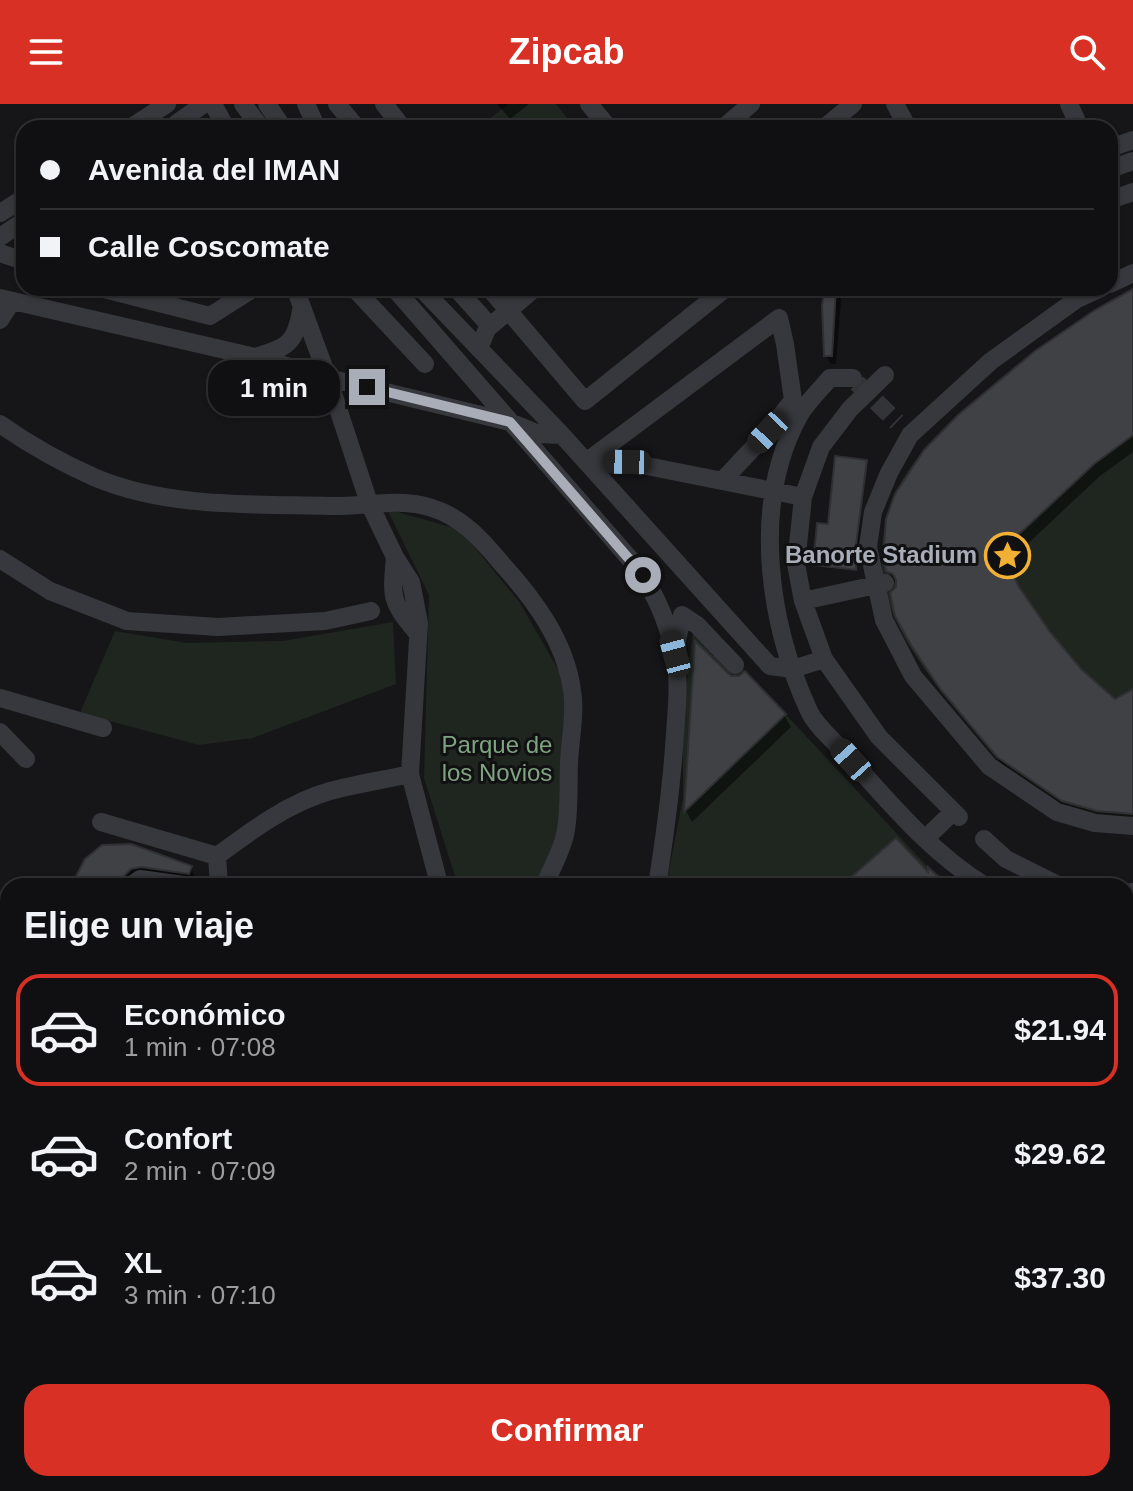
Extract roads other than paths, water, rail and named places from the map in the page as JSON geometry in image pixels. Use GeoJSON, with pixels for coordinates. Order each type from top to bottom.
{"type":"FeatureCollection","features":[{"type":"Feature","properties":{"kind":"street"},"geometry":{"type":"LineString","coordinates":[[142,120],[167,104]]}},
{"type":"Feature","properties":{"kind":"street"},"geometry":{"type":"LineString","coordinates":[[183,120],[204,104]]}},
{"type":"Feature","properties":{"kind":"street"},"geometry":{"type":"LineString","coordinates":[[337,104],[350,120]]}},
{"type":"Feature","properties":{"kind":"street"},"geometry":{"type":"LineString","coordinates":[[384,104],[397,120]]}},
{"type":"Feature","properties":{"kind":"street"},"geometry":{"type":"LineString","coordinates":[[589,104],[602,120]]}},
{"type":"Feature","properties":{"kind":"street"},"geometry":{"type":"LineString","coordinates":[[732,120],[751,104]]}},
{"type":"Feature","properties":{"kind":"street"},"geometry":{"type":"LineString","coordinates":[[834,120],[853,104]]}},
{"type":"Feature","properties":{"kind":"street"},"geometry":{"type":"LineString","coordinates":[[131,296],[210,316],[241,296]]}},
{"type":"Feature","properties":{"kind":"street"},"geometry":{"type":"LineString","coordinates":[[297,296],[369,503],[411,582],[419,623],[410,774],[440,878]]}},
{"type":"Feature","properties":{"kind":"street"},"geometry":{"type":"LineString","coordinates":[[361,296],[425,364]]}},
{"type":"Feature","properties":{"kind":"street"},"geometry":{"type":"LineString","coordinates":[[401,296],[643,575],[661,609],[675,654],[678,686],[671,793],[658,878]]}},
{"type":"Feature","properties":{"kind":"street"},"geometry":{"type":"LineString","coordinates":[[429,296],[562,435],[770,666],[793,669],[824,659]]}},
{"type":"Feature","properties":{"kind":"street"},"geometry":{"type":"LineString","coordinates":[[463,296],[490,326]]}},
{"type":"Feature","properties":{"kind":"street"},"geometry":{"type":"LineString","coordinates":[[496,296],[585,401],[716,296]]}},
{"type":"Feature","properties":{"kind":"street"},"geometry":{"type":"LineString","coordinates":[[479,349],[490,326],[526,296]]}},
{"type":"Feature","properties":{"kind":"street"},"geometry":{"type":"LineString","coordinates":[[1084,296],[991,361],[904,428],[873,512],[868,547],[884,620],[913,676],[989,766],[1057,812],[1095,823],[1133,826]]}},
{"type":"Feature","properties":{"kind":"street"},"geometry":{"type":"LineString","coordinates":[[0,320],[6,299],[255,357],[510,422],[539,434],[562,435]]}},
{"type":"Feature","properties":{"kind":"street"},"geometry":{"type":"LineString","coordinates":[[255,357],[289,342],[298,332],[301,308]]}},
{"type":"Feature","properties":{"kind":"street"},"geometry":{"type":"LineString","coordinates":[[586,462],[779,318],[793,400],[723,480]]}},
{"type":"Feature","properties":{"kind":"street"},"geometry":{"type":"LineString","coordinates":[[885,375],[850,409],[821,447],[803,497],[796,564],[803,601],[824,659],[879,737],[956,815],[925,839]]}},
{"type":"Feature","properties":{"kind":"street"},"geometry":{"type":"LineString","coordinates":[[853,378],[830,378],[800,415],[779,466],[768,526],[775,606],[810,714],[925,839],[972,878]]}},
{"type":"Feature","properties":{"kind":"street"},"geometry":{"type":"LineString","coordinates":[[0,424],[30,445],[97,478],[151,494],[252,504],[343,507],[387,502],[431,507],[457,518],[484,543],[544,616],[560,650],[573,690],[565,835],[547,878]]}},
{"type":"Feature","properties":{"kind":"street"},"geometry":{"type":"LineString","coordinates":[[586,462],[627,462],[803,497]]}},
{"type":"Feature","properties":{"kind":"street"},"geometry":{"type":"LineString","coordinates":[[0,559],[50,591],[127,621],[218,627],[325,621],[371,611]]}},
{"type":"Feature","properties":{"kind":"street"},"geometry":{"type":"LineString","coordinates":[[803,601],[885,583]]}},
{"type":"Feature","properties":{"kind":"street"},"geometry":{"type":"LineString","coordinates":[[675,654],[682,615],[697,625],[735,665]]}},
{"type":"Feature","properties":{"kind":"street"},"geometry":{"type":"LineString","coordinates":[[0,698],[103,728]]}},
{"type":"Feature","properties":{"kind":"street"},"geometry":{"type":"LineString","coordinates":[[0,732],[26,759]]}},
{"type":"Feature","properties":{"kind":"street"},"geometry":{"type":"LineString","coordinates":[[217,856],[287,808],[329,791],[410,774]]}},
{"type":"Feature","properties":{"kind":"street"},"geometry":{"type":"LineString","coordinates":[[101,822],[217,856]]}},
{"type":"Feature","properties":{"kind":"street"},"geometry":{"type":"LineString","coordinates":[[984,839],[1006,859],[1044,878]]}},
{"type":"Feature","properties":{"kind":"street"},"geometry":{"type":"LineString","coordinates":[[217,856],[218,878]]}},
{"type":"Feature","properties":{"kind":"tunnel"},"geometry":{"type":"LineString","coordinates":[[857,383],[897,422]]}},
{"type":"Feature","properties":{"kind":"place","name":"Banorte Stadium"},"geometry":{"type":"Point","coordinates":[1008,555]}},
{"type":"Feature","properties":{"kind":"park label","name":"Parque de los Novios"},"geometry":{"type":"Point","coordinates":[497,759]}}]}
